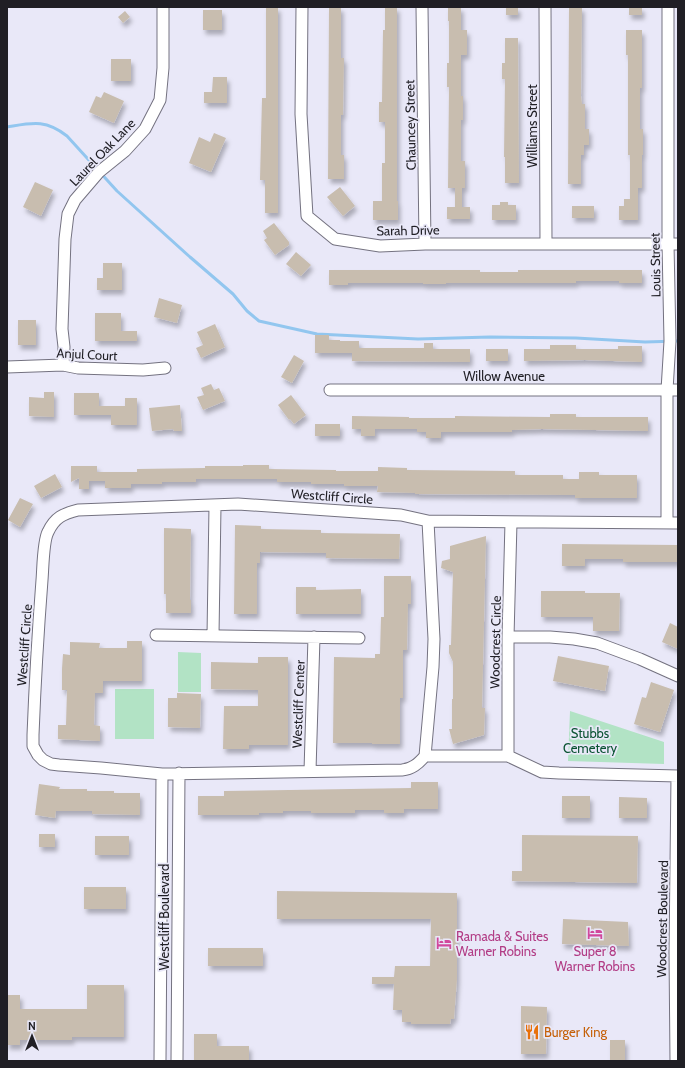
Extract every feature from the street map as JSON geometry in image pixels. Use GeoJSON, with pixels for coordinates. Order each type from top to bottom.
{"type":"FeatureCollection","features":[{"type":"Feature","properties":{"kind":"street","name":"Laurel Oak Lane"},"geometry":{"type":"LineString","coordinates":[[63,365],[64,347],[62,329],[65,239],[68,214],[75,200],[99,172],[125,151],[145,129],[160,100],[163,68],[163,7]]}},
{"type":"Feature","properties":{"kind":"street","name":"Sarah Drive"},"geometry":{"type":"LineString","coordinates":[[302,7],[301,114],[307,216],[335,239],[380,246],[425,244],[673,244]]}},
{"type":"Feature","properties":{"kind":"street","name":"Chauncey Street"},"geometry":{"type":"LineString","coordinates":[[422,7],[425,244]]}},
{"type":"Feature","properties":{"kind":"street","name":"Williams Street"},"geometry":{"type":"LineString","coordinates":[[545,7],[546,244]]}},
{"type":"Feature","properties":{"kind":"street","name":"Louis Street"},"geometry":{"type":"LineString","coordinates":[[668,7],[673,244],[670,341],[673,390],[672,523]]}},
{"type":"Feature","properties":{"kind":"street","name":"Anjul Court"},"geometry":{"type":"LineString","coordinates":[[7,367],[63,365],[78,368],[121,370],[165,368]]}},
{"type":"Feature","properties":{"kind":"street","name":"Willow Avenue"},"geometry":{"type":"LineString","coordinates":[[330,390],[673,390]]}},
{"type":"Feature","properties":{"kind":"street","name":"Westcliff Circle"},"geometry":{"type":"LineString","coordinates":[[425,756],[419,763],[409,769],[162,774],[101,768],[59,766],[43,760],[33,746],[32,735],[38,634],[47,533],[56,520],[66,513],[78,510],[238,504],[401,515],[428,521],[511,522]]}},
{"type":"Feature","properties":{"kind":"street"},"geometry":{"type":"LineString","coordinates":[[213,636],[215,506]]}},
{"type":"Feature","properties":{"kind":"street"},"geometry":{"type":"LineString","coordinates":[[428,521],[434,667],[425,756],[508,756],[542,772],[678,776]]}},
{"type":"Feature","properties":{"kind":"street"},"geometry":{"type":"LineString","coordinates":[[511,522],[672,523]]}},
{"type":"Feature","properties":{"kind":"street","name":"Woodcrest Circle"},"geometry":{"type":"LineString","coordinates":[[508,756],[508,637],[511,522]]}},
{"type":"Feature","properties":{"kind":"street"},"geometry":{"type":"LineString","coordinates":[[156,635],[359,638]]}},
{"type":"Feature","properties":{"kind":"street","name":"Westcliff Center"},"geometry":{"type":"LineString","coordinates":[[310,771],[314,637]]}},
{"type":"Feature","properties":{"kind":"street"},"geometry":{"type":"LineString","coordinates":[[508,637],[550,637],[597,643],[640,659],[678,676]]}},
{"type":"Feature","properties":{"kind":"street","name":"Westcliff Boulevard"},"geometry":{"type":"LineString","coordinates":[[177,1061],[179,773]]}},
{"type":"Feature","properties":{"kind":"street","name":"Westcliff Boulevard"},"geometry":{"type":"LineString","coordinates":[[160,1061],[162,774]]}},
{"type":"Feature","properties":{"kind":"street","name":"Woodcrest Boulevard"},"geometry":{"type":"LineString","coordinates":[[676,1061],[675,952],[678,776]]}},
{"type":"Feature","properties":{"kind":"green space"},"geometry":{"type":"Polygon","coordinates":[[[178,652],[201,653],[201,692],[178,692],[178,652]]]}},
{"type":"Feature","properties":{"kind":"green space"},"geometry":{"type":"Polygon","coordinates":[[[115,689],[154,689],[154,739],[115,739],[115,689]]]}},
{"type":"Feature","properties":{"kind":"green space","name":"Stubbs Cemetery"},"geometry":{"type":"Polygon","coordinates":[[[570,711],[664,742],[664,764],[568,761],[570,711]]]}},
{"type":"Feature","properties":{"kind":"building"},"geometry":{"type":"Polygon","coordinates":[[[266,7],[278,7],[278,213],[265,213],[265,180],[260,180],[262,98],[266,98],[266,7]]]}},
{"type":"Feature","properties":{"kind":"building"},"geometry":{"type":"Polygon","coordinates":[[[329,7],[341,7],[341,58],[344,58],[343,115],[341,115],[341,155],[344,155],[344,179],[328,179],[329,7]]]}},
{"type":"Feature","properties":{"kind":"building"},"geometry":{"type":"Polygon","coordinates":[[[385,7],[397,7],[398,220],[373,220],[373,201],[382,201],[382,163],[385,163],[385,122],[379,122],[379,102],[382,102],[383,30],[385,30],[385,7]]]}},
{"type":"Feature","properties":{"kind":"building"},"geometry":{"type":"Polygon","coordinates":[[[448,7],[461,7],[461,30],[467,30],[467,55],[461,55],[461,96],[463,96],[463,120],[461,120],[461,161],[465,161],[465,188],[462,188],[462,207],[470,207],[470,219],[447,219],[447,207],[455,207],[455,188],[448,188],[448,7]]]}},
{"type":"Feature","properties":{"kind":"building"},"geometry":{"type":"Polygon","coordinates":[[[506,7],[518,7],[518,15],[506,15],[506,7]]]}},
{"type":"Feature","properties":{"kind":"building"},"geometry":{"type":"Polygon","coordinates":[[[569,7],[582,7],[581,96],[582,104],[585,104],[585,129],[589,129],[589,145],[584,145],[584,155],[581,155],[581,184],[568,184],[569,7]]]}},
{"type":"Feature","properties":{"kind":"building"},"geometry":{"type":"Polygon","coordinates":[[[629,7],[642,7],[642,15],[629,15],[629,7]]]}},
{"type":"Feature","properties":{"kind":"building"},"geometry":{"type":"Polygon","coordinates":[[[203,10],[222,10],[222,30],[203,30],[203,10]]]}},
{"type":"Feature","properties":{"kind":"building"},"geometry":{"type":"Polygon","coordinates":[[[125,11],[130,17],[123,23],[118,17],[125,11]]]}},
{"type":"Feature","properties":{"kind":"building"},"geometry":{"type":"Polygon","coordinates":[[[626,30],[642,30],[640,129],[643,129],[643,155],[642,188],[638,188],[638,220],[619,220],[619,206],[624,206],[624,199],[630,199],[630,155],[628,155],[628,55],[626,55],[626,30]]]}},
{"type":"Feature","properties":{"kind":"building"},"geometry":{"type":"Polygon","coordinates":[[[505,38],[518,38],[519,183],[505,183],[505,79],[502,79],[502,63],[505,63],[505,38]]]}},
{"type":"Feature","properties":{"kind":"building"},"geometry":{"type":"Polygon","coordinates":[[[111,59],[131,59],[131,81],[111,81],[111,59]]]}},
{"type":"Feature","properties":{"kind":"building"},"geometry":{"type":"Polygon","coordinates":[[[213,77],[227,77],[227,103],[204,103],[204,92],[212,92],[213,77]]]}},
{"type":"Feature","properties":{"kind":"building"},"geometry":{"type":"Polygon","coordinates":[[[104,92],[124,101],[114,123],[89,112],[96,96],[101,98],[104,92]]]}},
{"type":"Feature","properties":{"kind":"building"},"geometry":{"type":"Polygon","coordinates":[[[214,133],[226,138],[211,172],[189,163],[199,137],[210,142],[214,133]]]}},
{"type":"Feature","properties":{"kind":"building"},"geometry":{"type":"Polygon","coordinates":[[[35,182],[53,190],[41,216],[23,207],[35,182]]]}},
{"type":"Feature","properties":{"kind":"building"},"geometry":{"type":"Polygon","coordinates":[[[340,187],[355,206],[343,216],[327,197],[340,187]]]}},
{"type":"Feature","properties":{"kind":"building"},"geometry":{"type":"Polygon","coordinates":[[[500,202],[508,202],[508,205],[516,205],[516,220],[492,220],[492,205],[500,205],[500,202]]]}},
{"type":"Feature","properties":{"kind":"building"},"geometry":{"type":"Polygon","coordinates":[[[572,206],[594,206],[594,218],[572,218],[572,206]]]}},
{"type":"Feature","properties":{"kind":"building"},"geometry":{"type":"Polygon","coordinates":[[[274,223],[289,242],[289,245],[275,255],[264,240],[267,238],[263,231],[274,223]]]}},
{"type":"Feature","properties":{"kind":"building"},"geometry":{"type":"Polygon","coordinates":[[[296,252],[311,265],[301,276],[286,264],[296,252]]]}},
{"type":"Feature","properties":{"kind":"building"},"geometry":{"type":"Polygon","coordinates":[[[103,263],[122,263],[122,290],[97,290],[97,278],[103,278],[103,263]]]}},
{"type":"Feature","properties":{"kind":"building"},"geometry":{"type":"Polygon","coordinates":[[[329,270],[480,270],[480,272],[518,272],[518,270],[642,270],[642,283],[619,283],[619,281],[576,281],[576,283],[348,283],[348,285],[329,285],[329,270]]]}},
{"type":"Feature","properties":{"kind":"building"},"geometry":{"type":"Polygon","coordinates":[[[159,298],[182,305],[177,323],[154,317],[159,298]]]}},
{"type":"Feature","properties":{"kind":"building"},"geometry":{"type":"Polygon","coordinates":[[[95,313],[121,313],[121,331],[137,331],[137,341],[95,341],[95,313]]]}},
{"type":"Feature","properties":{"kind":"building"},"geometry":{"type":"Polygon","coordinates":[[[18,320],[36,320],[36,345],[18,345],[18,320]]]}},
{"type":"Feature","properties":{"kind":"building"},"geometry":{"type":"Polygon","coordinates":[[[215,324],[225,347],[201,358],[196,348],[203,345],[197,332],[215,324]]]}},
{"type":"Feature","properties":{"kind":"building"},"geometry":{"type":"Polygon","coordinates":[[[315,335],[329,335],[329,340],[359,341],[359,348],[424,348],[424,343],[433,343],[433,349],[470,349],[470,362],[352,361],[352,353],[315,353],[315,335]]]}},
{"type":"Feature","properties":{"kind":"building"},"geometry":{"type":"Polygon","coordinates":[[[550,345],[576,345],[576,349],[618,349],[618,346],[642,346],[642,362],[585,360],[524,361],[524,349],[550,349],[550,345]]]}},
{"type":"Feature","properties":{"kind":"building"},"geometry":{"type":"Polygon","coordinates":[[[486,349],[508,349],[508,361],[486,361],[486,349]]]}},
{"type":"Feature","properties":{"kind":"building"},"geometry":{"type":"Polygon","coordinates":[[[294,355],[304,361],[292,383],[281,377],[294,355]]]}},
{"type":"Feature","properties":{"kind":"building"},"geometry":{"type":"Polygon","coordinates":[[[211,384],[214,390],[219,388],[225,401],[203,410],[197,397],[204,395],[201,388],[211,384]]]}},
{"type":"Feature","properties":{"kind":"building"},"geometry":{"type":"Polygon","coordinates":[[[44,392],[54,392],[54,417],[29,416],[29,397],[44,398],[44,392]]]}},
{"type":"Feature","properties":{"kind":"building"},"geometry":{"type":"Polygon","coordinates":[[[74,393],[99,393],[99,406],[125,406],[125,398],[137,398],[137,425],[111,425],[111,415],[74,415],[74,393]]]}},
{"type":"Feature","properties":{"kind":"building"},"geometry":{"type":"Polygon","coordinates":[[[291,395],[306,415],[294,424],[290,419],[289,420],[278,405],[291,395]]]}},
{"type":"Feature","properties":{"kind":"building"},"geometry":{"type":"Polygon","coordinates":[[[180,405],[182,431],[174,431],[173,429],[152,431],[149,408],[180,405]]]}},
{"type":"Feature","properties":{"kind":"building"},"geometry":{"type":"Polygon","coordinates":[[[550,414],[576,414],[576,417],[648,417],[648,431],[542,429],[512,430],[512,432],[441,432],[441,438],[426,438],[426,432],[417,432],[417,429],[375,429],[375,436],[361,436],[361,429],[352,429],[352,416],[455,418],[455,416],[550,417],[550,414]]]}},
{"type":"Feature","properties":{"kind":"building"},"geometry":{"type":"Polygon","coordinates":[[[315,424],[340,424],[340,436],[315,436],[315,424]]]}},
{"type":"Feature","properties":{"kind":"building"},"geometry":{"type":"Polygon","coordinates":[[[269,465],[269,469],[336,471],[378,471],[378,467],[407,468],[407,470],[515,471],[515,475],[563,475],[563,479],[579,479],[579,472],[599,472],[599,475],[637,475],[637,498],[575,498],[575,495],[415,494],[377,492],[378,486],[344,486],[344,484],[311,484],[311,482],[277,482],[277,479],[196,479],[196,482],[131,484],[131,488],[105,488],[105,481],[89,481],[89,489],[79,489],[79,478],[71,482],[71,466],[97,466],[97,472],[137,472],[137,469],[205,468],[205,466],[269,465]]]}},
{"type":"Feature","properties":{"kind":"building"},"geometry":{"type":"Polygon","coordinates":[[[55,474],[62,487],[41,498],[34,486],[55,474]]]}},
{"type":"Feature","properties":{"kind":"building"},"geometry":{"type":"Polygon","coordinates":[[[20,498],[33,504],[20,527],[8,520],[20,498]]]}},
{"type":"Feature","properties":{"kind":"building"},"geometry":{"type":"Polygon","coordinates":[[[235,525],[261,526],[261,529],[321,530],[321,533],[400,534],[399,559],[326,558],[326,553],[260,552],[260,563],[257,563],[257,614],[234,614],[235,525]]]}},
{"type":"Feature","properties":{"kind":"building"},"geometry":{"type":"Polygon","coordinates":[[[164,528],[191,529],[191,613],[166,613],[166,594],[164,594],[164,528]]]}},
{"type":"Feature","properties":{"kind":"building"},"geometry":{"type":"Polygon","coordinates":[[[486,536],[482,708],[485,708],[484,735],[453,744],[449,729],[452,729],[453,662],[449,653],[449,645],[451,645],[453,572],[441,568],[442,561],[450,559],[450,546],[486,536]]]}},
{"type":"Feature","properties":{"kind":"building"},"geometry":{"type":"Polygon","coordinates":[[[562,544],[678,545],[678,562],[623,562],[623,559],[585,559],[585,566],[562,566],[562,544]]]}},
{"type":"Feature","properties":{"kind":"building"},"geometry":{"type":"Polygon","coordinates":[[[384,576],[411,576],[411,604],[408,604],[407,650],[403,650],[403,698],[400,698],[400,744],[333,743],[334,657],[375,658],[375,654],[380,654],[381,617],[384,617],[384,576]]]}},
{"type":"Feature","properties":{"kind":"building"},"geometry":{"type":"Polygon","coordinates":[[[296,587],[316,587],[316,590],[361,589],[361,614],[296,614],[296,587]]]}},
{"type":"Feature","properties":{"kind":"building"},"geometry":{"type":"Polygon","coordinates":[[[541,591],[620,593],[619,631],[593,631],[593,617],[541,617],[541,591]]]}},
{"type":"Feature","properties":{"kind":"building"},"geometry":{"type":"Polygon","coordinates":[[[670,623],[678,627],[678,649],[662,642],[670,623]]]}},
{"type":"Feature","properties":{"kind":"building"},"geometry":{"type":"Polygon","coordinates":[[[127,641],[142,641],[142,681],[103,681],[103,693],[95,693],[94,725],[100,726],[100,741],[58,739],[58,725],[66,725],[67,690],[62,690],[62,669],[63,654],[70,655],[70,642],[100,643],[99,648],[127,648],[127,641]]]}},
{"type":"Feature","properties":{"kind":"building"},"geometry":{"type":"Polygon","coordinates":[[[558,656],[609,666],[605,691],[553,681],[558,656]]]}},
{"type":"Feature","properties":{"kind":"building"},"geometry":{"type":"Polygon","coordinates":[[[258,657],[288,657],[288,745],[249,745],[249,749],[223,749],[224,706],[258,706],[258,690],[211,689],[211,662],[258,663],[258,657]]]}},
{"type":"Feature","properties":{"kind":"building"},"geometry":{"type":"Polygon","coordinates":[[[651,682],[674,690],[660,732],[634,724],[642,697],[646,698],[651,682]]]}},
{"type":"Feature","properties":{"kind":"building"},"geometry":{"type":"Polygon","coordinates":[[[177,693],[201,694],[200,728],[168,727],[168,698],[177,698],[177,693]]]}},
{"type":"Feature","properties":{"kind":"building"},"geometry":{"type":"Polygon","coordinates":[[[411,782],[438,782],[438,809],[404,809],[404,813],[384,813],[384,810],[355,810],[355,813],[311,813],[311,811],[283,811],[283,813],[259,813],[259,815],[198,815],[198,796],[224,796],[224,791],[411,788],[411,782]]]}},
{"type":"Feature","properties":{"kind":"building"},"geometry":{"type":"Polygon","coordinates":[[[39,784],[60,787],[59,789],[87,789],[87,791],[140,793],[140,815],[92,814],[92,811],[56,811],[55,818],[35,815],[39,784]]]}},
{"type":"Feature","properties":{"kind":"building"},"geometry":{"type":"Polygon","coordinates":[[[562,796],[590,796],[590,818],[562,818],[562,796]]]}},
{"type":"Feature","properties":{"kind":"building"},"geometry":{"type":"Polygon","coordinates":[[[619,797],[647,798],[647,818],[619,818],[619,797]]]}},
{"type":"Feature","properties":{"kind":"building"},"geometry":{"type":"Polygon","coordinates":[[[39,834],[55,834],[55,847],[39,847],[39,834]]]}},
{"type":"Feature","properties":{"kind":"building"},"geometry":{"type":"Polygon","coordinates":[[[522,835],[638,836],[637,883],[512,881],[512,871],[522,871],[522,835]]]}},
{"type":"Feature","properties":{"kind":"building"},"geometry":{"type":"Polygon","coordinates":[[[95,836],[129,836],[129,855],[95,855],[95,836]]]}},
{"type":"Feature","properties":{"kind":"building"},"geometry":{"type":"Polygon","coordinates":[[[84,887],[126,887],[126,909],[84,909],[84,887]]]}},
{"type":"Feature","properties":{"kind":"building","name":"Ramada & Suites Warner Robins"},"geometry":{"type":"Polygon","coordinates":[[[277,891],[457,893],[457,979],[454,1019],[451,1019],[450,1024],[411,1024],[411,1022],[402,1022],[402,1010],[393,1010],[394,984],[372,984],[372,977],[394,977],[395,966],[430,966],[431,919],[277,919],[277,891]]]}},
{"type":"Feature","properties":{"kind":"building","name":"Super 8 Warner Robins"},"geometry":{"type":"Polygon","coordinates":[[[563,919],[628,922],[629,946],[562,944],[563,919]]]}},
{"type":"Feature","properties":{"kind":"building"},"geometry":{"type":"Polygon","coordinates":[[[208,948],[263,948],[263,966],[208,966],[208,948]]]}},
{"type":"Feature","properties":{"kind":"building"},"geometry":{"type":"Polygon","coordinates":[[[87,985],[124,985],[124,1037],[72,1037],[72,1040],[20,1040],[20,1045],[7,1045],[7,995],[20,995],[20,1009],[87,1009],[87,985]]]}},
{"type":"Feature","properties":{"kind":"building"},"geometry":{"type":"Polygon","coordinates":[[[521,1006],[547,1007],[546,1054],[521,1054],[521,1006]]]}},
{"type":"Feature","properties":{"kind":"building"},"geometry":{"type":"Polygon","coordinates":[[[194,1034],[217,1034],[217,1046],[249,1046],[249,1061],[194,1061],[194,1034]]]}},
{"type":"Feature","properties":{"kind":"building"},"geometry":{"type":"Polygon","coordinates":[[[610,1040],[625,1040],[625,1061],[610,1061],[610,1040]]]}},
{"type":"Feature","properties":{"kind":"waterway"},"geometry":{"type":"LineString","coordinates":[[7,127],[24,124],[45,125],[52,127],[67,136],[117,191],[233,294],[247,311],[259,321],[317,334],[418,339],[490,337],[576,338],[645,342],[678,341]]}},
{"type":"Feature","properties":{"kind":"place","name":"Super 8 Warner Robins"},"geometry":{"type":"Point","coordinates":[595,933]}},
{"type":"Feature","properties":{"kind":"place","name":"Ramada & Suites Warner Robins"},"geometry":{"type":"Point","coordinates":[444,943]}},
{"type":"Feature","properties":{"kind":"place","name":"Burger King"},"geometry":{"type":"Point","coordinates":[532,1032]}}]}
